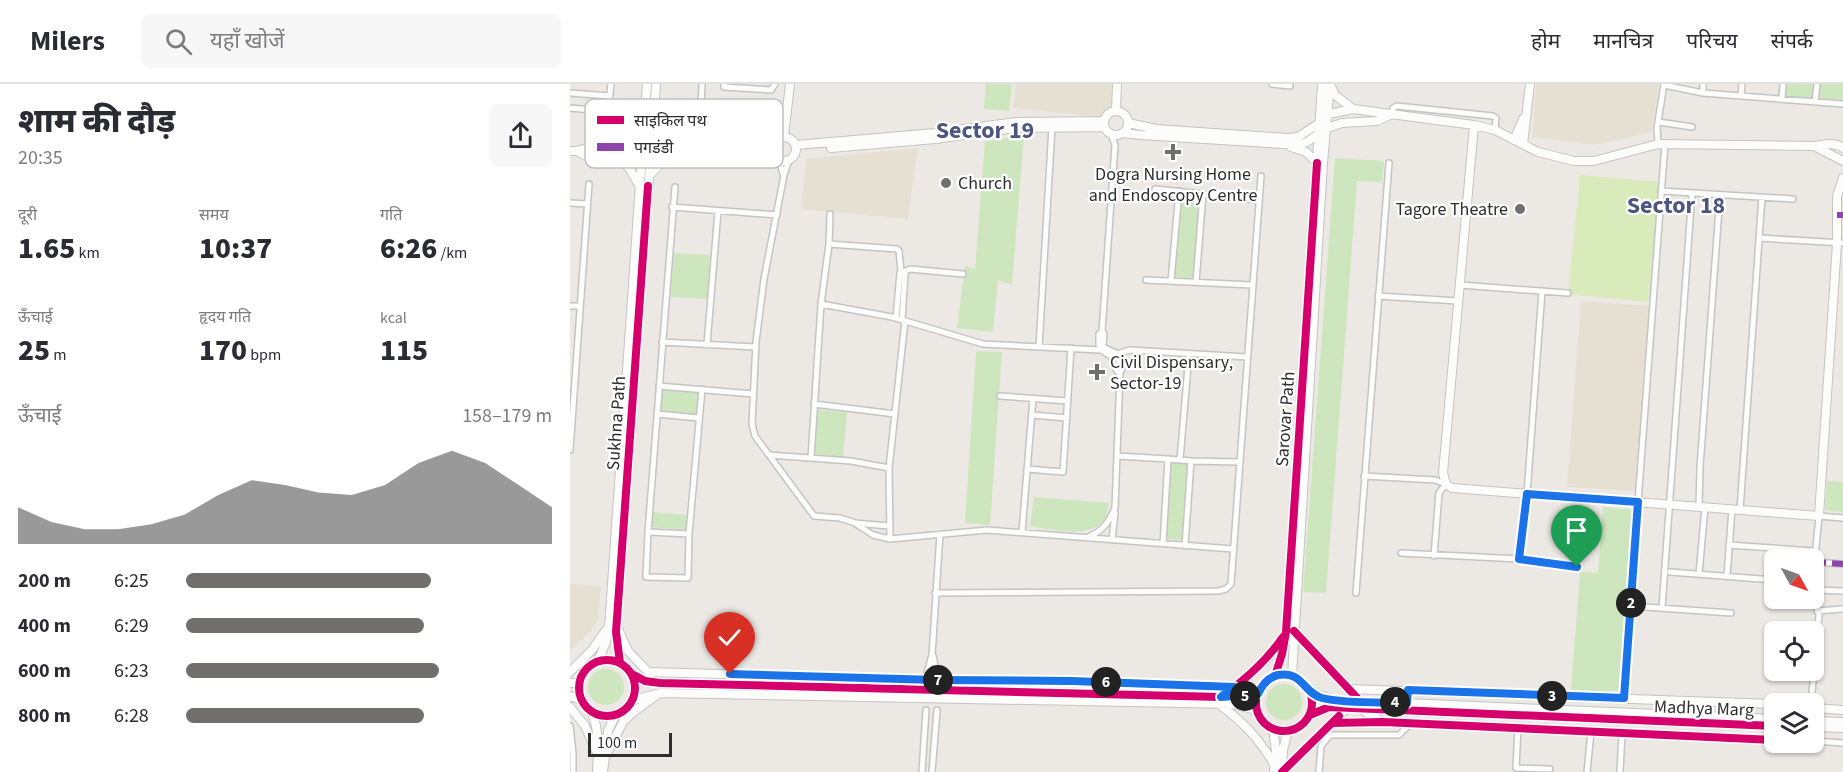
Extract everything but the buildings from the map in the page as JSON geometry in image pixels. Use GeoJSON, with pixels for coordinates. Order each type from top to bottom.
{"type":"FeatureCollection","features":[{"type":"Feature","properties":{"kind":"main road","name":"Sukhna Path"},"geometry":{"type":"LineString","coordinates":[[647,84],[648,99]]}},
{"type":"Feature","properties":{"kind":"main road","name":"Sukhna Path"},"geometry":{"type":"LineString","coordinates":[[653,99],[656,84]]}},
{"type":"Feature","properties":{"kind":"main road"},"geometry":{"type":"LineString","coordinates":[[783,157],[789,160],[792,158],[796,147],[793,140],[784,136],[790,84]]}},
{"type":"Feature","properties":{"kind":"main road"},"geometry":{"type":"LineString","coordinates":[[1116,111],[1117,84]]}},
{"type":"Feature","properties":{"kind":"main road","name":"Sarovar Path"},"geometry":{"type":"LineString","coordinates":[[1292,676],[1290,632],[1322,84]]}},
{"type":"Feature","properties":{"kind":"main road"},"geometry":{"type":"LineString","coordinates":[[1330,84],[1335,95],[1353,109]]}},
{"type":"Feature","properties":{"kind":"main road","name":"Sarovar Path"},"geometry":{"type":"LineString","coordinates":[[1275,676],[1290,632],[1330,84]]}},
{"type":"Feature","properties":{"kind":"main road"},"geometry":{"type":"LineString","coordinates":[[1523,144],[1530,84]]}},
{"type":"Feature","properties":{"kind":"main road"},"geometry":{"type":"LineString","coordinates":[[796,147],[935,139],[1053,125],[1104,124],[1118,134],[1156,132],[1263,139],[1298,136],[1329,114],[1353,109],[1474,125],[1495,130],[1538,152],[1574,161],[1594,161],[1661,144],[1815,146],[1826,144],[1839,145],[1843,148]]}},
{"type":"Feature","properties":{"kind":"main road"},"geometry":{"type":"LineString","coordinates":[[1514,140],[1527,110]]}},
{"type":"Feature","properties":{"kind":"main road"},"geometry":{"type":"LineString","coordinates":[[1104,124],[1108,114],[1116,111],[1125,115],[1128,123]]}},
{"type":"Feature","properties":{"kind":"main road"},"geometry":{"type":"LineString","coordinates":[[1287,145],[1299,145],[1327,128],[1342,123],[1377,121],[1392,114]]}},
{"type":"Feature","properties":{"kind":"main road"},"geometry":{"type":"LineString","coordinates":[[1128,123],[1156,132]]}},
{"type":"Feature","properties":{"kind":"main road"},"geometry":{"type":"LineString","coordinates":[[1118,134],[1128,123]]}},
{"type":"Feature","properties":{"kind":"main road"},"geometry":{"type":"LineString","coordinates":[[1474,125],[1443,472],[1446,484],[1452,488],[1819,516],[1840,243],[1840,193],[1843,178]]}},
{"type":"Feature","properties":{"kind":"main road"},"geometry":{"type":"LineString","coordinates":[[1263,139],[1306,152],[1317,163]]}},
{"type":"Feature","properties":{"kind":"main road"},"geometry":{"type":"LineString","coordinates":[[1815,146],[1843,161]]}},
{"type":"Feature","properties":{"kind":"main road"},"geometry":{"type":"LineString","coordinates":[[628,168],[640,186]]}},
{"type":"Feature","properties":{"kind":"main road","name":"Sukhna Path"},"geometry":{"type":"LineString","coordinates":[[620,663],[613,627],[640,186],[644,168]]}},
{"type":"Feature","properties":{"kind":"main road","name":"Sukhna Path"},"geometry":{"type":"LineString","coordinates":[[598,661],[613,627],[649,176],[648,168]]}},
{"type":"Feature","properties":{"kind":"main road"},"geometry":{"type":"LineString","coordinates":[[649,176],[655,168]]}},
{"type":"Feature","properties":{"kind":"main road"},"geometry":{"type":"LineString","coordinates":[[1624,698],[1638,502]]}},
{"type":"Feature","properties":{"kind":"main road"},"geometry":{"type":"LineString","coordinates":[[571,671],[613,627],[628,651],[660,683]]}},
{"type":"Feature","properties":{"kind":"main road"},"geometry":{"type":"LineString","coordinates":[[1220,700],[1270,656],[1290,632],[1348,688],[1360,704],[1383,723]]}},
{"type":"Feature","properties":{"kind":"main road"},"geometry":{"type":"LineString","coordinates":[[582,700],[580,682],[587,668],[598,661],[615,661],[645,681],[660,683],[1220,700],[1257,710]]}},
{"type":"Feature","properties":{"kind":"main road"},"geometry":{"type":"LineString","coordinates":[[648,672],[925,680],[1072,681],[1234,687]]}},
{"type":"Feature","properties":{"kind":"main road"},"geometry":{"type":"LineString","coordinates":[[682,684],[702,673]]}},
{"type":"Feature","properties":{"kind":"main road"},"geometry":{"type":"LineString","coordinates":[[591,711],[602,715],[616,714],[627,708],[632,700],[635,685],[632,674]]}},
{"type":"Feature","properties":{"kind":"main road"},"geometry":{"type":"LineString","coordinates":[[1275,676],[1292,676],[1301,680],[1311,693],[1310,715],[1300,726],[1288,730],[1273,728],[1262,720],[1257,710],[1258,694],[1264,683],[1275,676]]}},
{"type":"Feature","properties":{"kind":"main road"},"geometry":{"type":"LineString","coordinates":[[570,683],[580,682]]}},
{"type":"Feature","properties":{"kind":"main road"},"geometry":{"type":"LineString","coordinates":[[1348,688],[1764,704]]}},
{"type":"Feature","properties":{"kind":"main road"},"geometry":{"type":"LineString","coordinates":[[1407,703],[1408,690]]}},
{"type":"Feature","properties":{"kind":"main road"},"geometry":{"type":"LineString","coordinates":[[632,700],[661,693],[1220,700],[1258,694]]}},
{"type":"Feature","properties":{"kind":"main road"},"geometry":{"type":"LineString","coordinates":[[601,757],[628,717],[661,693]]}},
{"type":"Feature","properties":{"kind":"main road","name":"Madhya Marg"},"geometry":{"type":"LineString","coordinates":[[1311,693],[1360,704],[1764,725]]}},
{"type":"Feature","properties":{"kind":"main road"},"geometry":{"type":"LineString","coordinates":[[570,696],[582,700],[596,721],[603,772]]}},
{"type":"Feature","properties":{"kind":"main road"},"geometry":{"type":"LineString","coordinates":[[1220,700],[1261,742],[1274,769]]}},
{"type":"Feature","properties":{"kind":"main road","name":"Madhya Marg"},"geometry":{"type":"LineString","coordinates":[[1310,715],[1329,707],[1347,708],[1360,704],[1407,703],[1764,719]]}},
{"type":"Feature","properties":{"kind":"main road"},"geometry":{"type":"LineString","coordinates":[[570,707],[585,726],[601,757]]}},
{"type":"Feature","properties":{"kind":"main road"},"geometry":{"type":"LineString","coordinates":[[1282,772],[1347,708]]}},
{"type":"Feature","properties":{"kind":"main road"},"geometry":{"type":"LineString","coordinates":[[1824,709],[1843,710]]}},
{"type":"Feature","properties":{"kind":"main road"},"geometry":{"type":"LineString","coordinates":[[597,772],[608,731],[616,714]]}},
{"type":"Feature","properties":{"kind":"main road"},"geometry":{"type":"LineString","coordinates":[[1824,721],[1843,722]]}},
{"type":"Feature","properties":{"kind":"main road"},"geometry":{"type":"LineString","coordinates":[[1824,727],[1843,728]]}},
{"type":"Feature","properties":{"kind":"main road"},"geometry":{"type":"LineString","coordinates":[[1273,728],[1276,751],[1274,769]]}},
{"type":"Feature","properties":{"kind":"main road"},"geometry":{"type":"LineString","coordinates":[[1282,772],[1283,750],[1288,730]]}},
{"type":"Feature","properties":{"kind":"street"},"geometry":{"type":"LineString","coordinates":[[609,99],[610,84]]}},
{"type":"Feature","properties":{"kind":"street"},"geometry":{"type":"LineString","coordinates":[[701,99],[702,84]]}},
{"type":"Feature","properties":{"kind":"street"},"geometry":{"type":"LineString","coordinates":[[724,84],[724,87],[771,90],[775,84]]}},
{"type":"Feature","properties":{"kind":"street"},"geometry":{"type":"LineString","coordinates":[[1272,84],[1290,86]]}},
{"type":"Feature","properties":{"kind":"street"},"geometry":{"type":"LineString","coordinates":[[1702,93],[1703,84]]}},
{"type":"Feature","properties":{"kind":"street"},"geometry":{"type":"LineString","coordinates":[[1741,96],[1742,84]]}},
{"type":"Feature","properties":{"kind":"street"},"geometry":{"type":"LineString","coordinates":[[1782,99],[1783,84]]}},
{"type":"Feature","properties":{"kind":"street"},"geometry":{"type":"LineString","coordinates":[[1815,102],[1816,84]]}},
{"type":"Feature","properties":{"kind":"street"},"geometry":{"type":"LineString","coordinates":[[1638,502],[1661,191],[1661,144],[1657,128],[1664,85],[1702,93],[1843,104]]}},
{"type":"Feature","properties":{"kind":"street"},"geometry":{"type":"LineString","coordinates":[[570,93],[610,96]]}},
{"type":"Feature","properties":{"kind":"street"},"geometry":{"type":"LineString","coordinates":[[1392,114],[1393,108],[1397,106],[1493,116],[1496,118],[1495,130]]}},
{"type":"Feature","properties":{"kind":"street"},"geometry":{"type":"LineString","coordinates":[[570,108],[585,109]]}},
{"type":"Feature","properties":{"kind":"street"},"geometry":{"type":"LineString","coordinates":[[783,112],[788,112]]}},
{"type":"Feature","properties":{"kind":"street"},"geometry":{"type":"LineString","coordinates":[[1659,122],[1692,127]]}},
{"type":"Feature","properties":{"kind":"street"},"geometry":{"type":"LineString","coordinates":[[1039,347],[1053,125]]}},
{"type":"Feature","properties":{"kind":"street"},"geometry":{"type":"LineString","coordinates":[[1101,349],[1104,334],[1102,331],[1114,155],[1118,134]]}},
{"type":"Feature","properties":{"kind":"street"},"geometry":{"type":"LineString","coordinates":[[789,160],[784,175],[764,279],[755,347],[752,424],[755,436],[814,516],[890,526]]}},
{"type":"Feature","properties":{"kind":"street"},"geometry":{"type":"LineString","coordinates":[[1356,593],[1389,163]]}},
{"type":"Feature","properties":{"kind":"street"},"geometry":{"type":"LineString","coordinates":[[781,168],[784,175]]}},
{"type":"Feature","properties":{"kind":"street"},"geometry":{"type":"LineString","coordinates":[[935,593],[1218,591],[1231,585],[1261,176]]}},
{"type":"Feature","properties":{"kind":"street"},"geometry":{"type":"LineString","coordinates":[[570,450],[589,184]]}},
{"type":"Feature","properties":{"kind":"street"},"geometry":{"type":"LineString","coordinates":[[675,187],[646,577],[688,578],[689,534],[702,389]]}},
{"type":"Feature","properties":{"kind":"street"},"geometry":{"type":"LineString","coordinates":[[1155,189],[1259,200]]}},
{"type":"Feature","properties":{"kind":"street"},"geometry":{"type":"LineString","coordinates":[[1171,281],[1179,191]]}},
{"type":"Feature","properties":{"kind":"street"},"geometry":{"type":"LineString","coordinates":[[1661,191],[1793,199]]}},
{"type":"Feature","properties":{"kind":"street"},"geometry":{"type":"LineString","coordinates":[[1662,608],[1692,193]]}},
{"type":"Feature","properties":{"kind":"street"},"geometry":{"type":"LineString","coordinates":[[1196,282],[1203,194]]}},
{"type":"Feature","properties":{"kind":"street"},"geometry":{"type":"LineString","coordinates":[[1699,574],[1702,507],[1700,467],[1720,195]]}},
{"type":"Feature","properties":{"kind":"street"},"geometry":{"type":"LineString","coordinates":[[1727,576],[1729,545],[1736,510],[1762,197]]}},
{"type":"Feature","properties":{"kind":"street"},"geometry":{"type":"LineString","coordinates":[[570,203],[587,204]]}},
{"type":"Feature","properties":{"kind":"street"},"geometry":{"type":"LineString","coordinates":[[672,207],[777,215]]}},
{"type":"Feature","properties":{"kind":"street"},"geometry":{"type":"LineString","coordinates":[[707,345],[718,210]]}},
{"type":"Feature","properties":{"kind":"street"},"geometry":{"type":"LineString","coordinates":[[811,458],[821,304],[829,244],[830,214]]}},
{"type":"Feature","properties":{"kind":"street"},"geometry":{"type":"LineString","coordinates":[[1759,238],[1840,243]]}},
{"type":"Feature","properties":{"kind":"street"},"geometry":{"type":"LineString","coordinates":[[829,244],[897,249],[902,272],[905,274],[889,468],[890,539]]}},
{"type":"Feature","properties":{"kind":"street"},"geometry":{"type":"LineString","coordinates":[[902,272],[910,269],[963,274]]}},
{"type":"Feature","properties":{"kind":"street"},"geometry":{"type":"LineString","coordinates":[[1146,280],[1252,285]]}},
{"type":"Feature","properties":{"kind":"street"},"geometry":{"type":"LineString","coordinates":[[1460,285],[1568,293]]}},
{"type":"Feature","properties":{"kind":"street"},"geometry":{"type":"LineString","coordinates":[[1519,559],[1527,494],[1542,291]]}},
{"type":"Feature","properties":{"kind":"street"},"geometry":{"type":"LineString","coordinates":[[1378,296],[1458,301]]}},
{"type":"Feature","properties":{"kind":"street"},"geometry":{"type":"LineString","coordinates":[[821,304],[901,320],[983,344],[1111,349],[1122,369],[1112,540]]}},
{"type":"Feature","properties":{"kind":"street"},"geometry":{"type":"LineString","coordinates":[[570,306],[580,306]]}},
{"type":"Feature","properties":{"kind":"street"},"geometry":{"type":"LineString","coordinates":[[662,342],[755,347]]}},
{"type":"Feature","properties":{"kind":"street"},"geometry":{"type":"LineString","coordinates":[[1027,469],[1063,472],[1071,348]]}},
{"type":"Feature","properties":{"kind":"street"},"geometry":{"type":"LineString","coordinates":[[1114,354],[1130,350],[1247,357]]}},
{"type":"Feature","properties":{"kind":"street"},"geometry":{"type":"LineString","coordinates":[[1180,460],[1189,354]]}},
{"type":"Feature","properties":{"kind":"street"},"geometry":{"type":"LineString","coordinates":[[659,386],[753,394]]}},
{"type":"Feature","properties":{"kind":"street"},"geometry":{"type":"LineString","coordinates":[[1000,396],[1068,400]]}},
{"type":"Feature","properties":{"kind":"street"},"geometry":{"type":"LineString","coordinates":[[1022,532],[1033,398]]}},
{"type":"Feature","properties":{"kind":"street"},"geometry":{"type":"LineString","coordinates":[[814,404],[895,414]]}},
{"type":"Feature","properties":{"kind":"street"},"geometry":{"type":"LineString","coordinates":[[657,414],[699,418]]}},
{"type":"Feature","properties":{"kind":"street"},"geometry":{"type":"LineString","coordinates":[[1032,415],[1066,418]]}},
{"type":"Feature","properties":{"kind":"street"},"geometry":{"type":"LineString","coordinates":[[769,455],[889,468]]}},
{"type":"Feature","properties":{"kind":"street"},"geometry":{"type":"LineString","coordinates":[[1117,456],[1239,462]]}},
{"type":"Feature","properties":{"kind":"street"},"geometry":{"type":"LineString","coordinates":[[1163,544],[1168,459]]}},
{"type":"Feature","properties":{"kind":"street"},"geometry":{"type":"LineString","coordinates":[[1185,546],[1191,460]]}},
{"type":"Feature","properties":{"kind":"street"},"geometry":{"type":"LineString","coordinates":[[1364,476],[1435,480],[1446,484],[1439,493],[1434,556]]}},
{"type":"Feature","properties":{"kind":"street"},"geometry":{"type":"LineString","coordinates":[[1087,538],[1104,527],[1115,508]]}},
{"type":"Feature","properties":{"kind":"street"},"geometry":{"type":"LineString","coordinates":[[1815,549],[1819,516],[1843,518]]}},
{"type":"Feature","properties":{"kind":"street"},"geometry":{"type":"LineString","coordinates":[[853,522],[873,535],[890,539],[987,530],[1233,549]]}},
{"type":"Feature","properties":{"kind":"street"},"geometry":{"type":"LineString","coordinates":[[648,532],[689,534]]}},
{"type":"Feature","properties":{"kind":"street"},"geometry":{"type":"LineString","coordinates":[[925,680],[932,655],[940,534]]}},
{"type":"Feature","properties":{"kind":"street"},"geometry":{"type":"LineString","coordinates":[[1729,545],[1786,549]]}},
{"type":"Feature","properties":{"kind":"street"},"geometry":{"type":"LineString","coordinates":[[1401,553],[1519,559],[1577,567]]}},
{"type":"Feature","properties":{"kind":"street"},"geometry":{"type":"LineString","coordinates":[[1824,563],[1843,564]]}},
{"type":"Feature","properties":{"kind":"street"},"geometry":{"type":"LineString","coordinates":[[1670,572],[1764,579]]}},
{"type":"Feature","properties":{"kind":"street"},"geometry":{"type":"LineString","coordinates":[[1824,590],[1843,591]]}},
{"type":"Feature","properties":{"kind":"street"},"geometry":{"type":"LineString","coordinates":[[1631,606],[1731,614]]}},
{"type":"Feature","properties":{"kind":"street"},"geometry":{"type":"LineString","coordinates":[[1812,693],[1819,615],[1817,611],[1843,609]]}},
{"type":"Feature","properties":{"kind":"street"},"geometry":{"type":"LineString","coordinates":[[932,655],[941,680]]}},
{"type":"Feature","properties":{"kind":"street"},"geometry":{"type":"LineString","coordinates":[[922,772],[926,710]]}},
{"type":"Feature","properties":{"kind":"street"},"geometry":{"type":"LineString","coordinates":[[933,772],[937,710]]}},
{"type":"Feature","properties":{"kind":"street"},"geometry":{"type":"LineString","coordinates":[[1332,723],[1518,728],[1764,740]]}},
{"type":"Feature","properties":{"kind":"street"},"geometry":{"type":"LineString","coordinates":[[1319,772],[1321,746],[1330,735],[1399,735],[1410,724]]}},
{"type":"Feature","properties":{"kind":"street"},"geometry":{"type":"LineString","coordinates":[[570,726],[573,772]]}},
{"type":"Feature","properties":{"kind":"street"},"geometry":{"type":"LineString","coordinates":[[1518,728],[1516,768],[1550,769]]}},
{"type":"Feature","properties":{"kind":"street"},"geometry":{"type":"LineString","coordinates":[[1587,772],[1591,732]]}},
{"type":"Feature","properties":{"kind":"street"},"geometry":{"type":"LineString","coordinates":[[1620,772],[1622,733]]}},
{"type":"Feature","properties":{"kind":"street"},"geometry":{"type":"LineString","coordinates":[[1824,742],[1843,743]]}},
{"type":"Feature","properties":{"kind":"shaded area"},"geometry":{"type":"Polygon","coordinates":[[[1016,84],[1112,84],[1111,109],[1103,117],[1013,108],[1016,84]]]}},
{"type":"Feature","properties":{"kind":"shaded area"},"geometry":{"type":"Polygon","coordinates":[[[1536,84],[1659,84],[1651,132],[1595,145],[1532,137],[1536,84]]]}},
{"type":"Feature","properties":{"kind":"shaded area"},"geometry":{"type":"Polygon","coordinates":[[[918,148],[908,219],[801,209],[806,159],[918,148]]]}},
{"type":"Feature","properties":{"kind":"shaded area"},"geometry":{"type":"Polygon","coordinates":[[[1581,301],[1649,306],[1635,491],[1567,487],[1581,301]]]}},
{"type":"Feature","properties":{"kind":"shaded area"},"geometry":{"type":"Polygon","coordinates":[[[570,584],[601,586],[598,621],[570,651],[570,584]]]}},
{"type":"Feature","properties":{"kind":"green space"},"geometry":{"type":"Polygon","coordinates":[[[986,84],[1012,84],[1009,111],[984,109],[986,84]]]}},
{"type":"Feature","properties":{"kind":"green space"},"geometry":{"type":"Polygon","coordinates":[[[1786,84],[1843,84],[1843,100],[1785,96],[1786,84]]]}},
{"type":"Feature","properties":{"kind":"green space"},"geometry":{"type":"Polygon","coordinates":[[[1024,135],[1012,285],[998,280],[993,332],[957,328],[965,266],[975,269],[985,141],[1024,135]]]}},
{"type":"Feature","properties":{"kind":"green space"},"geometry":{"type":"Polygon","coordinates":[[[1335,158],[1384,161],[1382,182],[1357,181],[1326,593],[1303,592],[1335,158]]]}},
{"type":"Feature","properties":{"kind":"green space"},"geometry":{"type":"Polygon","coordinates":[[[1580,175],[1660,182],[1648,302],[1568,294],[1580,175]]]}},
{"type":"Feature","properties":{"kind":"green space"},"geometry":{"type":"Polygon","coordinates":[[[1181,196],[1200,198],[1194,279],[1175,278],[1181,196]]]}},
{"type":"Feature","properties":{"kind":"green space"},"geometry":{"type":"Polygon","coordinates":[[[674,253],[710,255],[707,299],[670,297],[674,253]]]}},
{"type":"Feature","properties":{"kind":"green space"},"geometry":{"type":"Polygon","coordinates":[[[976,351],[1002,352],[990,525],[965,523],[976,351]]]}},
{"type":"Feature","properties":{"kind":"green space"},"geometry":{"type":"Polygon","coordinates":[[[661,388],[699,392],[697,415],[659,412],[661,388]]]}},
{"type":"Feature","properties":{"kind":"green space"},"geometry":{"type":"Polygon","coordinates":[[[818,410],[847,412],[843,457],[814,454],[818,410]]]}},
{"type":"Feature","properties":{"kind":"green space"},"geometry":{"type":"Polygon","coordinates":[[[1171,462],[1187,463],[1182,540],[1166,539],[1171,462]]]}},
{"type":"Feature","properties":{"kind":"green space"},"geometry":{"type":"Polygon","coordinates":[[[1827,481],[1843,482],[1843,512],[1825,510],[1827,481]]]}},
{"type":"Feature","properties":{"kind":"green space"},"geometry":{"type":"Polygon","coordinates":[[[1034,497],[1109,503],[1108,512],[1100,524],[1081,531],[1060,531],[1030,526],[1034,497]]]}},
{"type":"Feature","properties":{"kind":"green space"},"geometry":{"type":"Polygon","coordinates":[[[1603,507],[1633,510],[1618,693],[1571,690],[1580,572],[1598,573],[1603,507]]]}},
{"type":"Feature","properties":{"kind":"green space"},"geometry":{"type":"Polygon","coordinates":[[[652,512],[688,515],[687,530],[651,527],[652,512]]]}},
{"type":"Feature","properties":{"kind":"green space"},"geometry":{"type":"Polygon","coordinates":[[[606,669],[619,674],[624,687],[619,700],[606,705],[593,700],[588,687],[593,674],[606,669]]]}},
{"type":"Feature","properties":{"kind":"green space"},"geometry":{"type":"Polygon","coordinates":[[[1284,684],[1297,689],[1302,702],[1297,715],[1284,720],[1271,715],[1266,702],[1271,689],[1284,684]]]}},
{"type":"Feature","properties":{"kind":"marked path"},"geometry":{"type":"LineString","coordinates":[[1837,215],[1843,215]]}},
{"type":"Feature","properties":{"kind":"marked path"},"geometry":{"type":"LineString","coordinates":[[1824,563],[1843,564]]}},
{"type":"Feature","properties":{"kind":"cycle path"},"geometry":{"type":"LineString","coordinates":[[1275,676],[1286,632],[1317,163]]}},
{"type":"Feature","properties":{"kind":"cycle path"},"geometry":{"type":"LineString","coordinates":[[620,663],[616,632],[648,186]]}},
{"type":"Feature","properties":{"kind":"cycle path"},"geometry":{"type":"LineString","coordinates":[[1294,631],[1360,701]]}},
{"type":"Feature","properties":{"kind":"cycle path"},"geometry":{"type":"LineString","coordinates":[[1221,697],[1255,670],[1283,637]]}},
{"type":"Feature","properties":{"kind":"cycle path"},"geometry":{"type":"LineString","coordinates":[[607,660],[618,662],[627,668],[633,677],[635,688],[633,699],[627,708],[618,714],[607,716],[596,714],[587,708],[581,699],[579,688],[581,677],[587,668],[596,662],[607,660]]}},
{"type":"Feature","properties":{"kind":"cycle path"},"geometry":{"type":"LineString","coordinates":[[632,674],[645,681],[660,683],[1221,697],[1258,694]]}},
{"type":"Feature","properties":{"kind":"cycle path"},"geometry":{"type":"LineString","coordinates":[[1284,675],[1295,677],[1304,683],[1310,692],[1312,703],[1310,714],[1304,723],[1295,729],[1284,731],[1273,729],[1264,723],[1258,714],[1256,703],[1258,692],[1264,683],[1273,677],[1284,675]]}},
{"type":"Feature","properties":{"kind":"cycle path"},"geometry":{"type":"LineString","coordinates":[[1310,715],[1329,707],[1764,726]]}},
{"type":"Feature","properties":{"kind":"cycle path"},"geometry":{"type":"LineString","coordinates":[[1282,772],[1339,716]]}},
{"type":"Feature","properties":{"kind":"cycle path"},"geometry":{"type":"LineString","coordinates":[[1332,723],[1383,722],[1764,740]]}},
{"type":"Feature","properties":{"kind":"place","name":"Dogra Nursing Home and Endoscopy Centre"},"geometry":{"type":"Point","coordinates":[1173,152]}},
{"type":"Feature","properties":{"kind":"place","name":"Church"},"geometry":{"type":"Point","coordinates":[946,183]}},
{"type":"Feature","properties":{"kind":"place","name":"Tagore Theatre"},"geometry":{"type":"Point","coordinates":[1520,209]}},
{"type":"Feature","properties":{"kind":"place","name":"Civil Dispensary, Sector-19"},"geometry":{"type":"Point","coordinates":[1097,372]}},
{"type":"Feature","properties":{"kind":"district","name":"Sector 19"},"geometry":{"type":"Point","coordinates":[985,130]}},
{"type":"Feature","properties":{"kind":"district","name":"Sector 18"},"geometry":{"type":"Point","coordinates":[1676,205]}},
{"type":"Feature","properties":{"kind":"route"},"geometry":{"type":"LineString","coordinates":[[730,674],[1072,681],[1234,687],[1221,697],[1258,694],[1264,683],[1279,675],[1292,676],[1301,680],[1311,693],[1321,698],[1337,700],[1407,703],[1408,690],[1624,698],[1638,502],[1527,494],[1519,559],[1577,567]]}}]}
